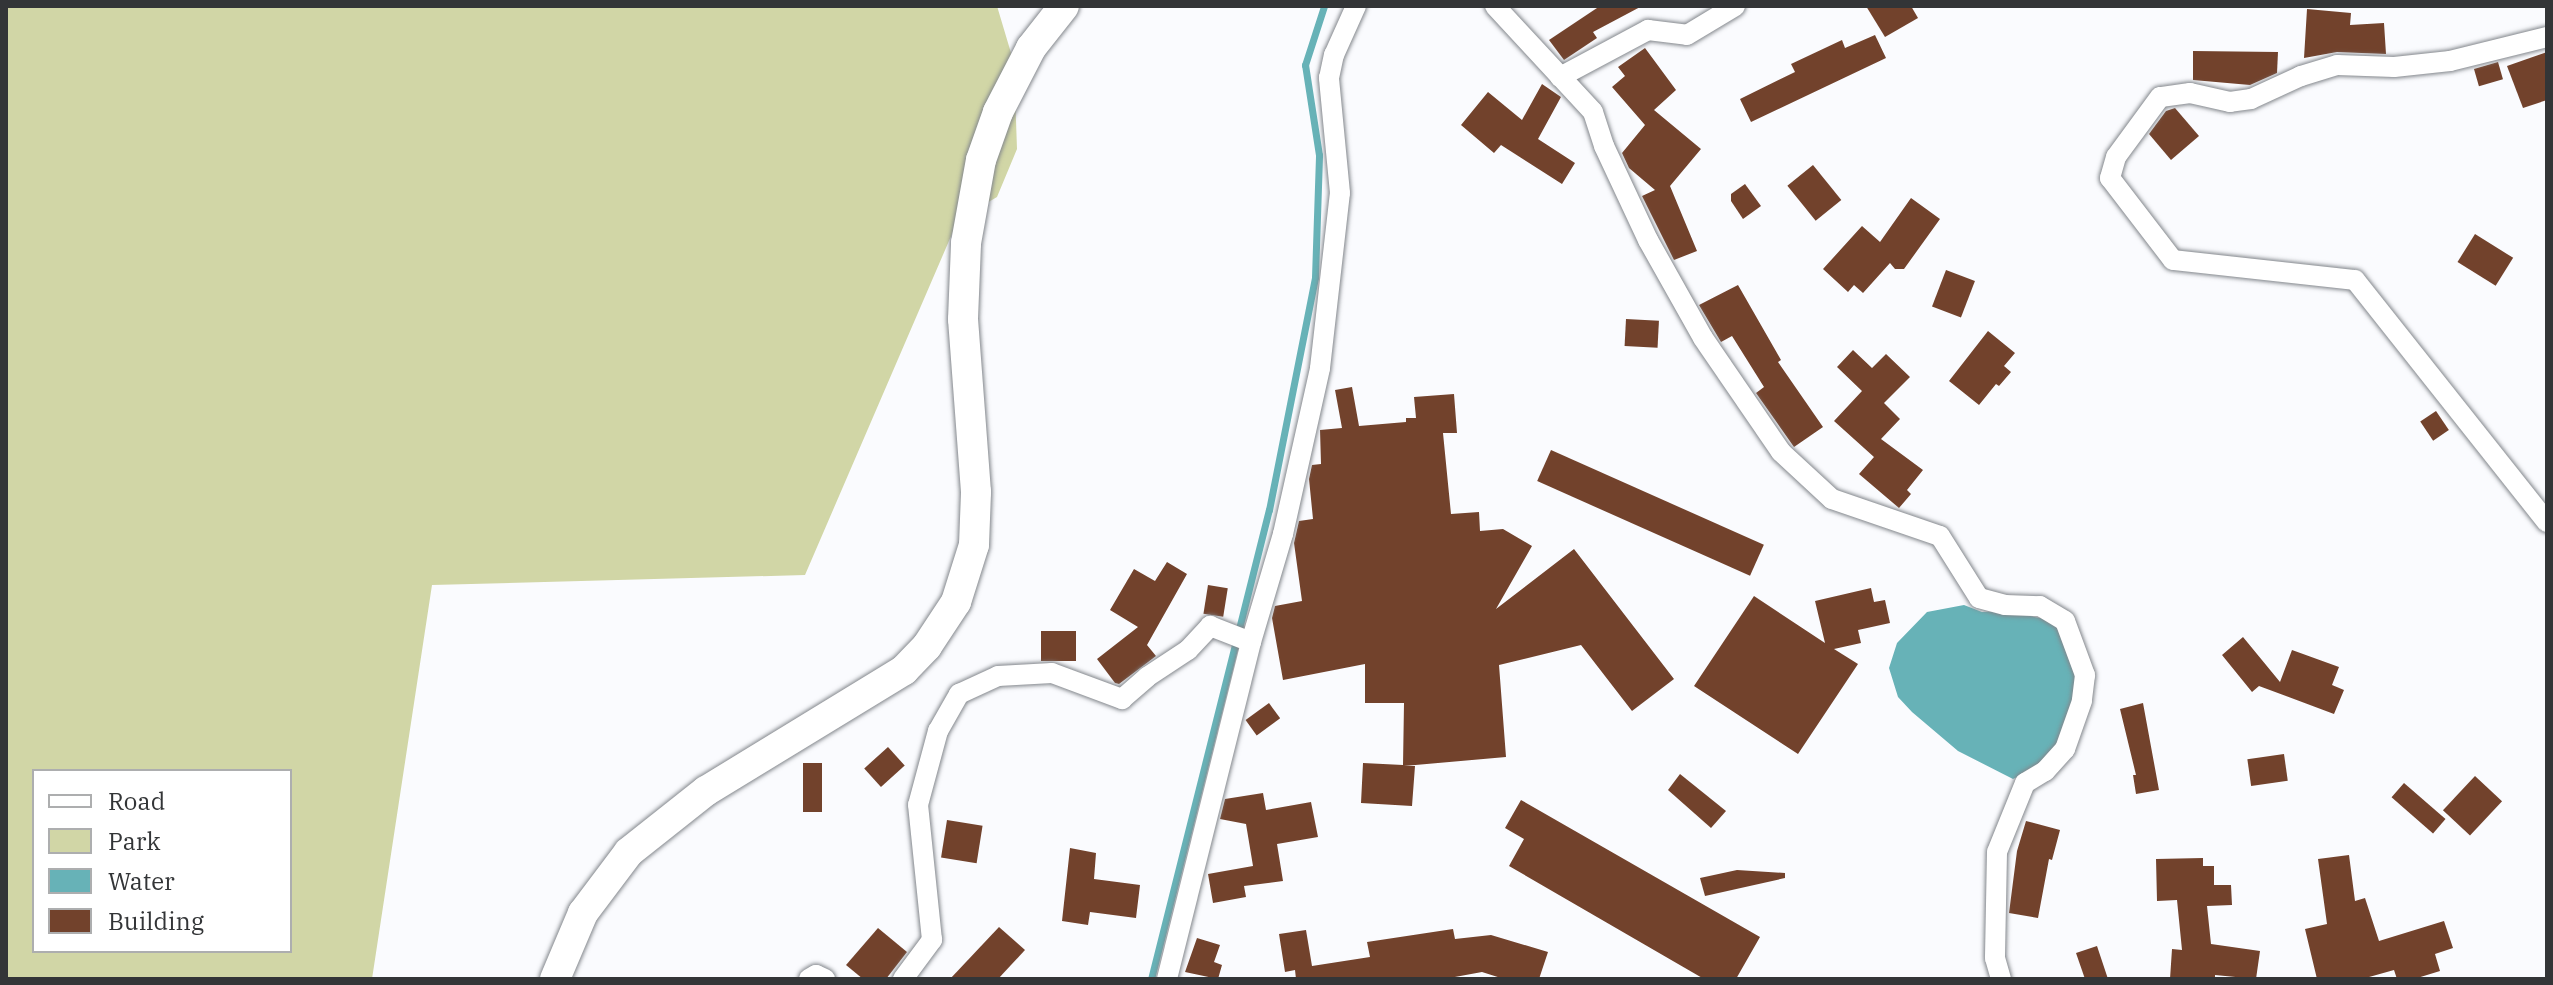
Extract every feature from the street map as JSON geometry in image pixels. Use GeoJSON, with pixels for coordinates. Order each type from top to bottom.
{"type":"FeatureCollection","features":[{"type":"Feature","properties":{"kind":"street"},"geometry":{"type":"LineString","coordinates":[[555,979],[583,913],[629,852],[706,791],[904,670],[927,646],[956,602],[974,545],[976,492],[963,319],[966,243],[981,160],[998,112],[1031,48],[1064,6]]}},
{"type":"Feature","properties":{"kind":"street"},"geometry":{"type":"LineString","coordinates":[[1167,979],[1251,642],[1283,534],[1320,368],[1340,193],[1329,78],[1334,55],[1356,6]]}},
{"type":"Feature","properties":{"kind":"street"},"geometry":{"type":"LineString","coordinates":[[1495,6],[1593,112],[1604,146],[1648,240],[1703,338],[1781,452],[1832,499],[1940,536],[1979,598],[2005,605],[2040,606],[2065,621],[2085,675],[2082,701],[2065,749],[2045,771],[2025,783],[1997,852],[1995,958],[2001,979]]}},
{"type":"Feature","properties":{"kind":"street"},"geometry":{"type":"LineString","coordinates":[[1560,77],[1648,30],[1687,35],[1735,6]]}},
{"type":"Feature","properties":{"kind":"street"},"geometry":{"type":"LineString","coordinates":[[2547,37],[2450,61],[2394,67],[2337,65],[2301,76],[2251,99],[2230,102],[2190,93],[2160,97],[2116,157],[2110,178],[2173,260],[2355,280],[2547,522]]}},
{"type":"Feature","properties":{"kind":"street"},"geometry":{"type":"LineString","coordinates":[[903,979],[932,940],[918,805],[938,731],[959,694],[998,676],[1052,673],[1122,699],[1147,677],[1188,650],[1210,626],[1251,642]]}},
{"type":"Feature","properties":{"kind":"street"},"geometry":{"type":"LineString","coordinates":[[809,979],[816,975],[825,979]]}},
{"type":"Feature","properties":{"kind":"green space"},"geometry":{"type":"Polygon","coordinates":[[[6,6],[997,6],[1014,63],[1017,149],[997,197],[958,220],[805,575],[432,585],[372,979],[6,979],[6,6]]]}},
{"type":"Feature","properties":{"kind":"water"},"geometry":{"type":"Polygon","coordinates":[[[1964,605],[1982,612],[2004,611],[2050,620],[2062,630],[2069,649],[2077,686],[2064,733],[2050,755],[2036,768],[2013,779],[1958,751],[1912,712],[1898,697],[1889,668],[1897,643],[1927,612],[1964,605]]]}},
{"type":"Feature","properties":{"kind":"building"},"geometry":{"type":"Polygon","coordinates":[[[1600,6],[1642,6],[1593,32],[1597,38],[1564,60],[1549,40],[1600,6]]]}},
{"type":"Feature","properties":{"kind":"building"},"geometry":{"type":"Polygon","coordinates":[[[1866,6],[1911,6],[1918,18],[1885,37],[1866,6]]]}},
{"type":"Feature","properties":{"kind":"building"},"geometry":{"type":"Polygon","coordinates":[[[2307,9],[2351,13],[2350,25],[2384,23],[2386,54],[2337,52],[2304,58],[2307,9]]]}},
{"type":"Feature","properties":{"kind":"building"},"geometry":{"type":"Polygon","coordinates":[[[1875,35],[1886,58],[1751,122],[1740,99],[1795,72],[1791,64],[1842,40],[1845,48],[1875,35]]]}},
{"type":"Feature","properties":{"kind":"building"},"geometry":{"type":"Polygon","coordinates":[[[1645,48],[1676,90],[1654,110],[1701,149],[1670,186],[1697,251],[1674,260],[1642,196],[1655,190],[1629,168],[1622,153],[1645,125],[1612,87],[1625,76],[1618,67],[1645,48]]]}},
{"type":"Feature","properties":{"kind":"building"},"geometry":{"type":"Polygon","coordinates":[[[2193,51],[2278,52],[2277,73],[2250,85],[2193,80],[2193,51]]]}},
{"type":"Feature","properties":{"kind":"building"},"geometry":{"type":"Polygon","coordinates":[[[2547,52],[2547,100],[2523,108],[2507,66],[2547,52]]]}},
{"type":"Feature","properties":{"kind":"building"},"geometry":{"type":"Polygon","coordinates":[[[2498,62],[2503,79],[2479,86],[2474,69],[2498,62]]]}},
{"type":"Feature","properties":{"kind":"building"},"geometry":{"type":"Polygon","coordinates":[[[1542,84],[1561,97],[1538,139],[1575,163],[1562,184],[1501,145],[1494,153],[1461,125],[1488,92],[1522,120],[1542,84]]]}},
{"type":"Feature","properties":{"kind":"building"},"geometry":{"type":"Polygon","coordinates":[[[2175,108],[2199,136],[2171,160],[2149,134],[2166,111],[2175,108]]]}},
{"type":"Feature","properties":{"kind":"building"},"geometry":{"type":"Polygon","coordinates":[[[1813,165],[1841,200],[1816,221],[1787,186],[1813,165]]]}},
{"type":"Feature","properties":{"kind":"building"},"geometry":{"type":"Polygon","coordinates":[[[1745,184],[1761,206],[1743,219],[1731,201],[1731,194],[1745,184]]]}},
{"type":"Feature","properties":{"kind":"building"},"geometry":{"type":"Polygon","coordinates":[[[1911,198],[1940,219],[1904,269],[1895,269],[1890,263],[1863,293],[1854,285],[1848,292],[1823,269],[1862,226],[1880,242],[1911,198]]]}},
{"type":"Feature","properties":{"kind":"building"},"geometry":{"type":"Polygon","coordinates":[[[2475,234],[2513,258],[2496,286],[2458,262],[2475,234]]]}},
{"type":"Feature","properties":{"kind":"building"},"geometry":{"type":"Polygon","coordinates":[[[1946,270],[1975,281],[1961,318],[1932,306],[1946,270]]]}},
{"type":"Feature","properties":{"kind":"building"},"geometry":{"type":"Polygon","coordinates":[[[1738,285],[1781,360],[1778,362],[1823,427],[1794,447],[1756,393],[1764,387],[1732,336],[1721,342],[1699,305],[1738,285]]]}},
{"type":"Feature","properties":{"kind":"building"},"geometry":{"type":"Polygon","coordinates":[[[1626,319],[1659,321],[1658,348],[1625,346],[1626,319]]]}},
{"type":"Feature","properties":{"kind":"building"},"geometry":{"type":"Polygon","coordinates":[[[1988,331],[2015,353],[2004,366],[2011,372],[1999,386],[1996,384],[1979,405],[1949,381],[1988,331]]]}},
{"type":"Feature","properties":{"kind":"building"},"geometry":{"type":"Polygon","coordinates":[[[1853,350],[1872,368],[1886,354],[1910,377],[1884,403],[1900,419],[1881,439],[1923,470],[1907,490],[1911,494],[1899,508],[1859,474],[1874,457],[1834,421],[1862,391],[1837,367],[1853,350]]]}},
{"type":"Feature","properties":{"kind":"building"},"geometry":{"type":"Polygon","coordinates":[[[1352,387],[1359,426],[1406,422],[1406,418],[1416,418],[1414,397],[1454,394],[1457,433],[1443,433],[1451,514],[1479,512],[1480,531],[1503,529],[1532,546],[1496,609],[1574,549],[1674,679],[1632,711],[1581,645],[1499,665],[1506,757],[1404,766],[1415,766],[1412,806],[1361,803],[1363,763],[1403,765],[1404,703],[1365,703],[1365,664],[1283,680],[1272,618],[1275,606],[1302,601],[1294,543],[1299,521],[1313,519],[1309,479],[1312,465],[1321,464],[1320,430],[1342,428],[1335,390],[1352,387]]]}},
{"type":"Feature","properties":{"kind":"building"},"geometry":{"type":"Polygon","coordinates":[[[2436,411],[2449,430],[2433,441],[2420,422],[2436,411]]]}},
{"type":"Feature","properties":{"kind":"building"},"geometry":{"type":"Polygon","coordinates":[[[1551,450],[1764,545],[1750,576],[1537,481],[1551,450]]]}},
{"type":"Feature","properties":{"kind":"building"},"geometry":{"type":"Polygon","coordinates":[[[1167,562],[1187,574],[1147,645],[1156,656],[1119,684],[1115,683],[1097,659],[1138,627],[1110,610],[1134,569],[1155,581],[1167,562]]]}},
{"type":"Feature","properties":{"kind":"building"},"geometry":{"type":"Polygon","coordinates":[[[1208,585],[1228,588],[1223,617],[1203,614],[1208,585]]]}},
{"type":"Feature","properties":{"kind":"building"},"geometry":{"type":"Polygon","coordinates":[[[1871,588],[1874,602],[1885,600],[1890,623],[1858,630],[1861,643],[1834,649],[1858,664],[1798,754],[1694,686],[1754,596],[1825,643],[1815,601],[1871,588]]]}},
{"type":"Feature","properties":{"kind":"building"},"geometry":{"type":"Polygon","coordinates":[[[1041,631],[1076,631],[1076,661],[1041,661],[1041,631]]]}},
{"type":"Feature","properties":{"kind":"building"},"geometry":{"type":"Polygon","coordinates":[[[2243,637],[2280,682],[2292,650],[2339,667],[2332,685],[2344,690],[2334,714],[2259,686],[2252,692],[2222,655],[2243,637]]]}},
{"type":"Feature","properties":{"kind":"building"},"geometry":{"type":"Polygon","coordinates":[[[1269,703],[1280,718],[1257,735],[1246,720],[1269,703]]]}},
{"type":"Feature","properties":{"kind":"building"},"geometry":{"type":"Polygon","coordinates":[[[2143,703],[2159,790],[2136,794],[2133,775],[2136,775],[2120,709],[2143,703]]]}},
{"type":"Feature","properties":{"kind":"building"},"geometry":{"type":"Polygon","coordinates":[[[888,747],[905,766],[881,787],[864,768],[888,747]]]}},
{"type":"Feature","properties":{"kind":"building"},"geometry":{"type":"Polygon","coordinates":[[[2284,754],[2288,781],[2251,786],[2247,759],[2284,754]]]}},
{"type":"Feature","properties":{"kind":"building"},"geometry":{"type":"Polygon","coordinates":[[[803,763],[822,763],[822,812],[803,812],[803,763]]]}},
{"type":"Feature","properties":{"kind":"building"},"geometry":{"type":"Polygon","coordinates":[[[1680,774],[1726,811],[1711,828],[1668,790],[1680,774]]]}},
{"type":"Feature","properties":{"kind":"building"},"geometry":{"type":"Polygon","coordinates":[[[2475,776],[2502,801],[2470,836],[2443,810],[2475,776]]]}},
{"type":"Feature","properties":{"kind":"building"},"geometry":{"type":"Polygon","coordinates":[[[2404,783],[2446,819],[2433,833],[2392,797],[2404,783]]]}},
{"type":"Feature","properties":{"kind":"building"},"geometry":{"type":"Polygon","coordinates":[[[1263,793],[1266,810],[1311,802],[1318,837],[1277,844],[1283,881],[1244,886],[1246,897],[1213,903],[1208,874],[1253,866],[1246,824],[1220,819],[1225,799],[1263,793]]]}},
{"type":"Feature","properties":{"kind":"building"},"geometry":{"type":"Polygon","coordinates":[[[1521,800],[1760,937],[1736,979],[1704,979],[1509,866],[1524,839],[1505,828],[1521,800]]]}},
{"type":"Feature","properties":{"kind":"building"},"geometry":{"type":"Polygon","coordinates":[[[947,820],[983,826],[977,863],[941,858],[947,820]]]}},
{"type":"Feature","properties":{"kind":"building"},"geometry":{"type":"Polygon","coordinates":[[[2026,821],[2060,830],[2052,860],[2049,859],[2038,918],[2009,913],[2017,851],[2026,821]]]}},
{"type":"Feature","properties":{"kind":"building"},"geometry":{"type":"Polygon","coordinates":[[[1070,848],[1096,853],[1094,879],[1140,885],[1136,918],[1090,912],[1088,925],[1062,921],[1070,848]]]}},
{"type":"Feature","properties":{"kind":"building"},"geometry":{"type":"Polygon","coordinates":[[[2349,855],[2355,901],[2365,898],[2379,941],[2444,921],[2453,948],[2435,954],[2440,971],[2414,979],[2397,979],[2394,970],[2362,979],[2317,979],[2305,929],[2327,924],[2318,859],[2349,855]]]}},
{"type":"Feature","properties":{"kind":"building"},"geometry":{"type":"Polygon","coordinates":[[[2203,858],[2203,866],[2214,866],[2214,885],[2231,885],[2232,905],[2207,906],[2211,944],[2260,951],[2256,979],[2215,975],[2215,979],[2170,979],[2172,949],[2182,950],[2177,900],[2157,901],[2156,859],[2203,858]]]}},
{"type":"Feature","properties":{"kind":"building"},"geometry":{"type":"Polygon","coordinates":[[[1737,870],[1785,873],[1785,878],[1705,896],[1700,878],[1737,870]]]}},
{"type":"Feature","properties":{"kind":"building"},"geometry":{"type":"Polygon","coordinates":[[[999,927],[1025,950],[998,979],[950,979],[999,927]]]}},
{"type":"Feature","properties":{"kind":"building"},"geometry":{"type":"Polygon","coordinates":[[[878,928],[907,952],[886,979],[863,979],[846,965],[878,928]]]}},
{"type":"Feature","properties":{"kind":"building"},"geometry":{"type":"Polygon","coordinates":[[[1453,929],[1455,939],[1491,935],[1548,952],[1539,979],[1504,979],[1482,972],[1444,979],[1296,979],[1295,970],[1285,972],[1279,934],[1306,930],[1312,966],[1370,957],[1367,942],[1453,929]]]}},
{"type":"Feature","properties":{"kind":"building"},"geometry":{"type":"Polygon","coordinates":[[[1197,938],[1220,945],[1214,962],[1222,965],[1218,979],[1185,972],[1197,938]]]}},
{"type":"Feature","properties":{"kind":"building"},"geometry":{"type":"Polygon","coordinates":[[[2097,946],[2108,979],[2085,979],[2076,953],[2097,946]]]}},
{"type":"Feature","properties":{"kind":"waterway"},"geometry":{"type":"LineString","coordinates":[[1151,979],[1269,510],[1315,277],[1319,155],[1305,65],[1324,6]]}}]}
